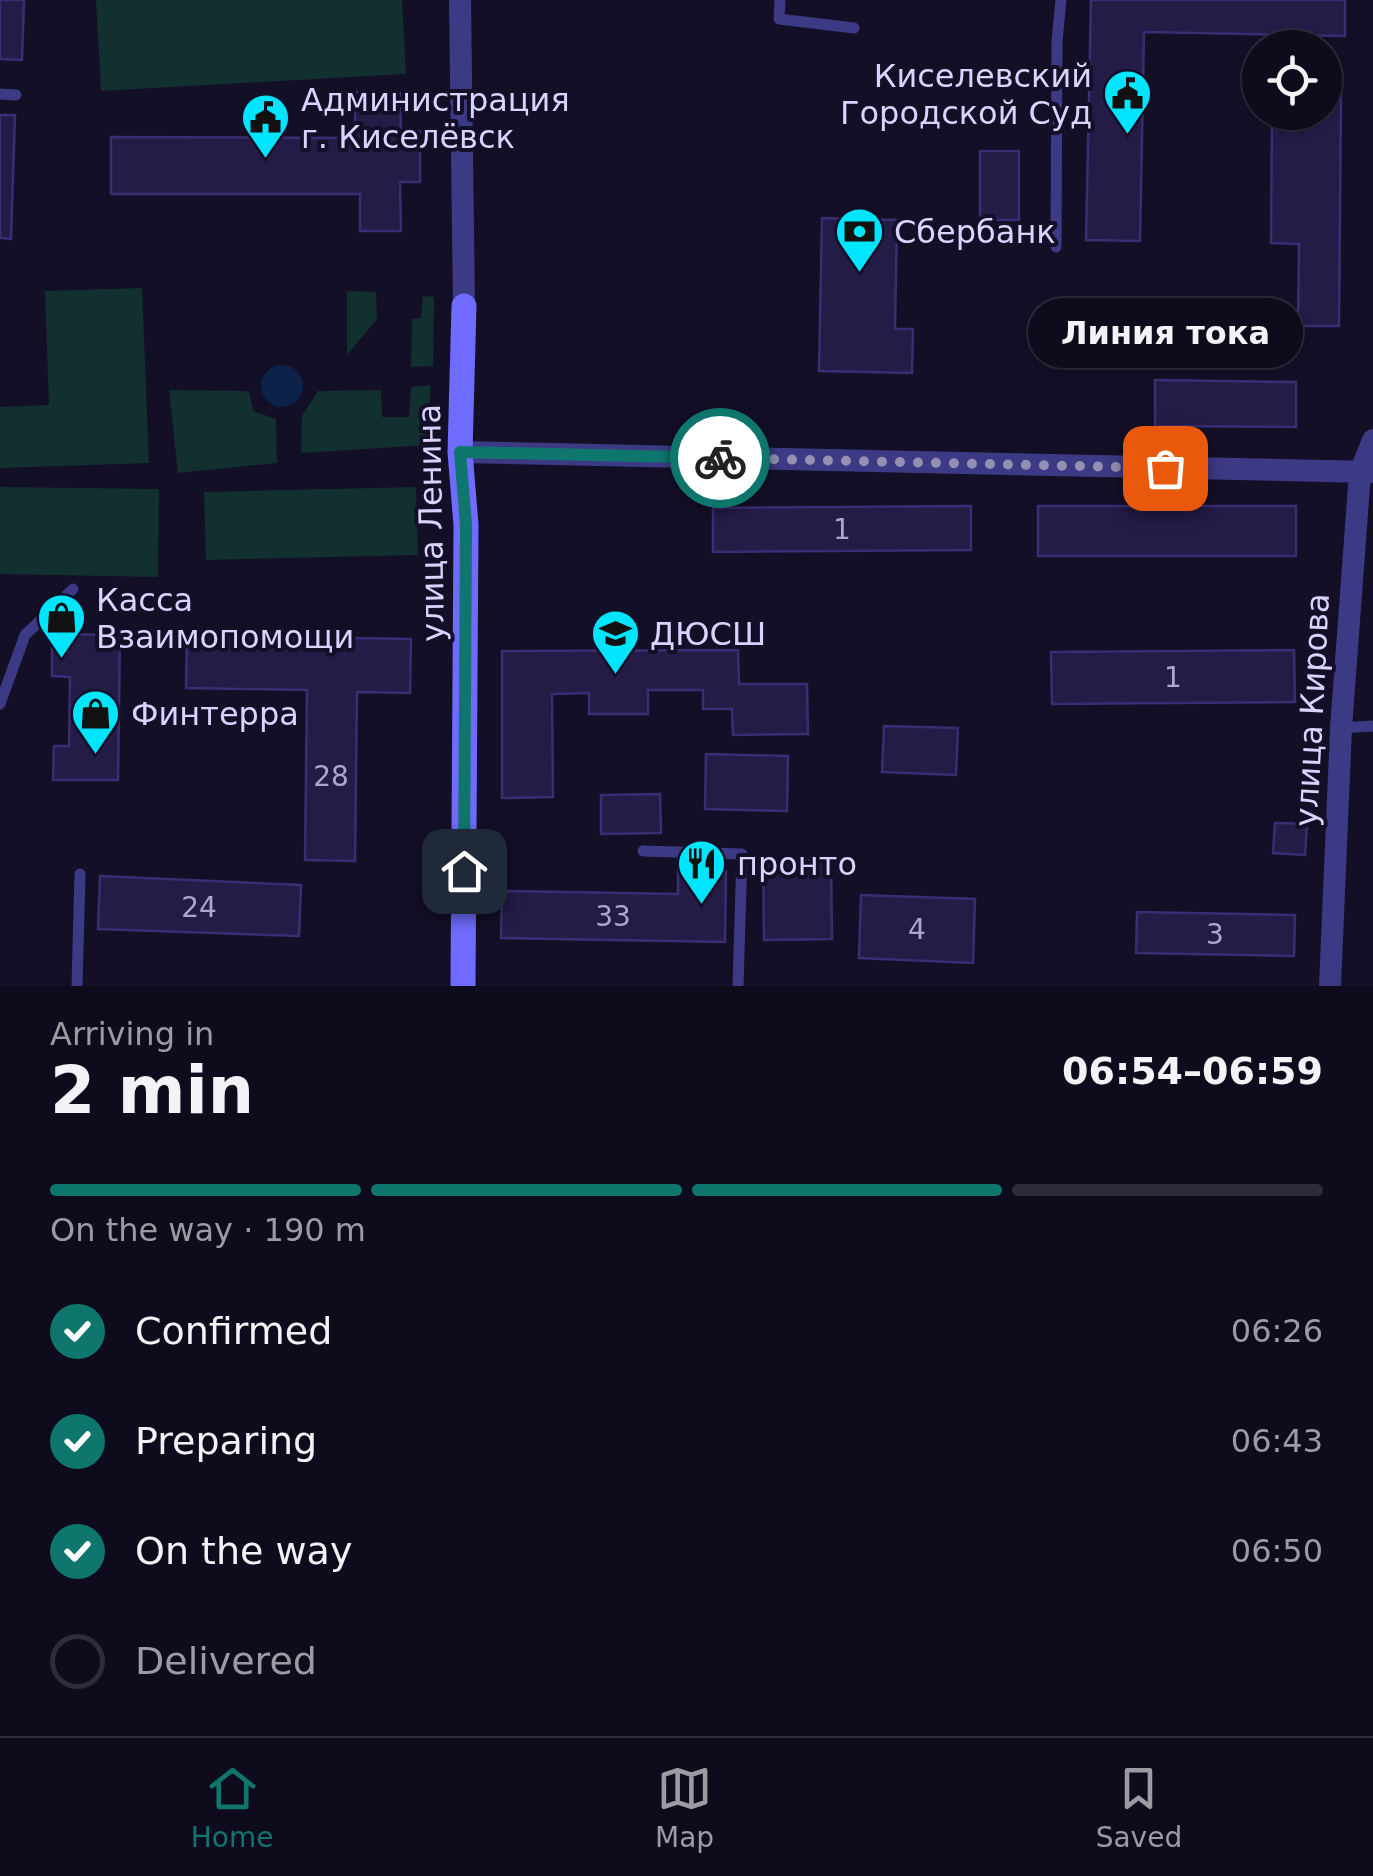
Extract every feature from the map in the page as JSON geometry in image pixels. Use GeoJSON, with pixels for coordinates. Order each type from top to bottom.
{"type":"FeatureCollection","features":[{"type":"Feature","properties":{"kind":"street","name":"улица Ленина"},"geometry":{"type":"LineString","coordinates":[[460,0],[464,306],[460,452],[466,525],[463,986]]}},
{"type":"Feature","properties":{"kind":"street","name":"улица Кирова"},"geometry":{"type":"LineString","coordinates":[[1330,986],[1341,728],[1373,440]]}},
{"type":"Feature","properties":{"kind":"street"},"geometry":{"type":"LineString","coordinates":[[460,452],[1367,473]]}},
{"type":"Feature","properties":{"kind":"lane"},"geometry":{"type":"LineString","coordinates":[[780,0],[779,19],[854,28]]}},
{"type":"Feature","properties":{"kind":"lane"},"geometry":{"type":"LineString","coordinates":[[1056,246],[1057,41],[1061,0]]}},
{"type":"Feature","properties":{"kind":"lane"},"geometry":{"type":"LineString","coordinates":[[0,94],[16,94]]}},
{"type":"Feature","properties":{"kind":"lane"},"geometry":{"type":"LineString","coordinates":[[0,704],[26,635],[73,588]]}},
{"type":"Feature","properties":{"kind":"lane"},"geometry":{"type":"LineString","coordinates":[[1341,728],[1373,726]]}},
{"type":"Feature","properties":{"kind":"lane"},"geometry":{"type":"LineString","coordinates":[[643,851],[742,854],[738,986]]}},
{"type":"Feature","properties":{"kind":"lane"},"geometry":{"type":"LineString","coordinates":[[76,986],[80,874]]}},
{"type":"Feature","properties":{"kind":"green space"},"geometry":{"type":"Polygon","coordinates":[[[96,0],[402,0],[406,74],[101,91],[96,0]]]}},
{"type":"Feature","properties":{"kind":"green space"},"geometry":{"type":"Polygon","coordinates":[[[142,288],[149,463],[0,468],[0,407],[49,405],[45,291],[142,288]]]}},
{"type":"Feature","properties":{"kind":"green space"},"geometry":{"type":"Polygon","coordinates":[[[347,291],[376,292],[377,319],[347,355],[347,291]]]}},
{"type":"Feature","properties":{"kind":"green space"},"geometry":{"type":"Polygon","coordinates":[[[423,296],[434,297],[433,366],[411,367],[412,319],[421,318],[423,296]]]}},
{"type":"Feature","properties":{"kind":"green space"},"geometry":{"type":"Polygon","coordinates":[[[430,385],[430,445],[301,453],[302,416],[318,391],[381,390],[382,417],[409,417],[411,387],[430,385]]]}},
{"type":"Feature","properties":{"kind":"green space"},"geometry":{"type":"Polygon","coordinates":[[[169,390],[249,391],[253,411],[276,419],[277,463],[178,473],[169,390]]]}},
{"type":"Feature","properties":{"kind":"green space"},"geometry":{"type":"Polygon","coordinates":[[[0,487],[159,489],[158,577],[0,574],[0,487]]]}},
{"type":"Feature","properties":{"kind":"green space"},"geometry":{"type":"Polygon","coordinates":[[[416,487],[418,555],[206,560],[204,492],[416,487]]]}},
{"type":"Feature","properties":{"kind":"water"},"geometry":{"type":"Polygon","coordinates":[[[282,365],[297,371],[303,386],[297,401],[282,407],[267,401],[261,386],[267,371],[282,365]]]}},
{"type":"Feature","properties":{"kind":"building"},"geometry":{"type":"Polygon","coordinates":[[[0,0],[24,0],[22,60],[0,59],[0,0]]]}},
{"type":"Feature","properties":{"kind":"building"},"geometry":{"type":"Polygon","coordinates":[[[1091,0],[1345,0],[1345,36],[1342,30],[1144,32],[1140,241],[1086,240],[1091,0]]]}},
{"type":"Feature","properties":{"kind":"building","name":"Администрация г. Киселёвск"},"geometry":{"type":"Polygon","coordinates":[[[355,92],[400,93],[401,131],[420,131],[420,182],[400,182],[401,231],[360,231],[360,194],[111,194],[111,137],[355,138],[355,92]]]}},
{"type":"Feature","properties":{"kind":"building"},"geometry":{"type":"Polygon","coordinates":[[[0,115],[15,115],[11,239],[0,238],[0,115]]]}},
{"type":"Feature","properties":{"kind":"building"},"geometry":{"type":"Polygon","coordinates":[[[1272,130],[1341,130],[1339,326],[1298,326],[1299,244],[1271,243],[1272,130]]]}},
{"type":"Feature","properties":{"kind":"building"},"geometry":{"type":"Polygon","coordinates":[[[980,151],[1019,151],[1019,220],[980,220],[980,151]]]}},
{"type":"Feature","properties":{"kind":"building","name":"Сбербанк"},"geometry":{"type":"Polygon","coordinates":[[[822,218],[897,220],[895,329],[913,329],[912,373],[819,371],[822,218]]]}},
{"type":"Feature","properties":{"kind":"building"},"geometry":{"type":"Polygon","coordinates":[[[1155,380],[1296,382],[1296,427],[1155,426],[1155,380]]]}},
{"type":"Feature","properties":{"kind":"building"},"geometry":{"type":"Polygon","coordinates":[[[971,506],[971,550],[713,552],[713,508],[971,506]]]}},
{"type":"Feature","properties":{"kind":"building"},"geometry":{"type":"Polygon","coordinates":[[[1038,506],[1296,506],[1296,556],[1038,556],[1038,506]]]}},
{"type":"Feature","properties":{"kind":"building"},"geometry":{"type":"Polygon","coordinates":[[[52,634],[120,635],[118,780],[53,780],[54,746],[69,746],[70,677],[52,676],[52,634]]]}},
{"type":"Feature","properties":{"kind":"building"},"geometry":{"type":"Polygon","coordinates":[[[187,635],[411,639],[410,693],[357,692],[355,861],[305,860],[307,690],[186,688],[187,635]]]}},
{"type":"Feature","properties":{"kind":"building"},"geometry":{"type":"Polygon","coordinates":[[[738,650],[739,684],[807,684],[808,734],[733,735],[732,709],[703,709],[703,690],[648,690],[648,714],[589,714],[589,693],[552,694],[553,797],[502,798],[502,651],[738,650]]]}},
{"type":"Feature","properties":{"kind":"building"},"geometry":{"type":"Polygon","coordinates":[[[1294,650],[1295,702],[1052,704],[1051,652],[1294,650]]]}},
{"type":"Feature","properties":{"kind":"building"},"geometry":{"type":"Polygon","coordinates":[[[884,726],[958,728],[956,775],[882,772],[884,726]]]}},
{"type":"Feature","properties":{"kind":"building"},"geometry":{"type":"Polygon","coordinates":[[[706,754],[788,756],[787,811],[705,809],[706,754]]]}},
{"type":"Feature","properties":{"kind":"building"},"geometry":{"type":"Polygon","coordinates":[[[660,794],[661,833],[601,834],[601,795],[660,794]]]}},
{"type":"Feature","properties":{"kind":"building"},"geometry":{"type":"Polygon","coordinates":[[[1275,823],[1307,824],[1305,855],[1273,853],[1275,823]]]}},
{"type":"Feature","properties":{"kind":"building"},"geometry":{"type":"Polygon","coordinates":[[[763,860],[831,860],[832,939],[764,940],[763,860]]]}},
{"type":"Feature","properties":{"kind":"building"},"geometry":{"type":"Polygon","coordinates":[[[678,870],[726,871],[725,942],[501,938],[502,891],[678,894],[678,870]]]}},
{"type":"Feature","properties":{"kind":"building"},"geometry":{"type":"Polygon","coordinates":[[[100,876],[301,885],[299,936],[98,929],[100,876]]]}},
{"type":"Feature","properties":{"kind":"building"},"geometry":{"type":"Polygon","coordinates":[[[861,895],[975,899],[973,963],[859,958],[861,895]]]}},
{"type":"Feature","properties":{"kind":"building"},"geometry":{"type":"Polygon","coordinates":[[[1137,912],[1295,915],[1294,956],[1136,953],[1137,912]]]}},
{"type":"Feature","properties":{"kind":"way so far"},"geometry":{"type":"LineString","coordinates":[[720,458],[1165,468]]}},
{"type":"Feature","properties":{"kind":"place","name":"Киселевский Городской Суд"},"geometry":{"type":"Point","coordinates":[1127,136]}},
{"type":"Feature","properties":{"kind":"place","name":"Администрация г. Киселёвск"},"geometry":{"type":"Point","coordinates":[266,160]}},
{"type":"Feature","properties":{"kind":"place","name":"Сбербанк"},"geometry":{"type":"Point","coordinates":[859,274]}},
{"type":"Feature","properties":{"kind":"place","name":"Линия тока"},"geometry":{"type":"Point","coordinates":[1165,468]}},
{"type":"Feature","properties":{"kind":"place","name":"Касса Взаимопомощи"},"geometry":{"type":"Point","coordinates":[61,660]}},
{"type":"Feature","properties":{"kind":"place","name":"ДЮСШ"},"geometry":{"type":"Point","coordinates":[615,676]}},
{"type":"Feature","properties":{"kind":"place","name":"Финтерра"},"geometry":{"type":"Point","coordinates":[96,756]}},
{"type":"Feature","properties":{"kind":"place","name":"пронто"},"geometry":{"type":"Point","coordinates":[702,906]}},
{"type":"Feature","properties":{"kind":"route"},"geometry":{"type":"LineString","coordinates":[[464,871],[466,525],[460,452],[720,458]]}}]}
